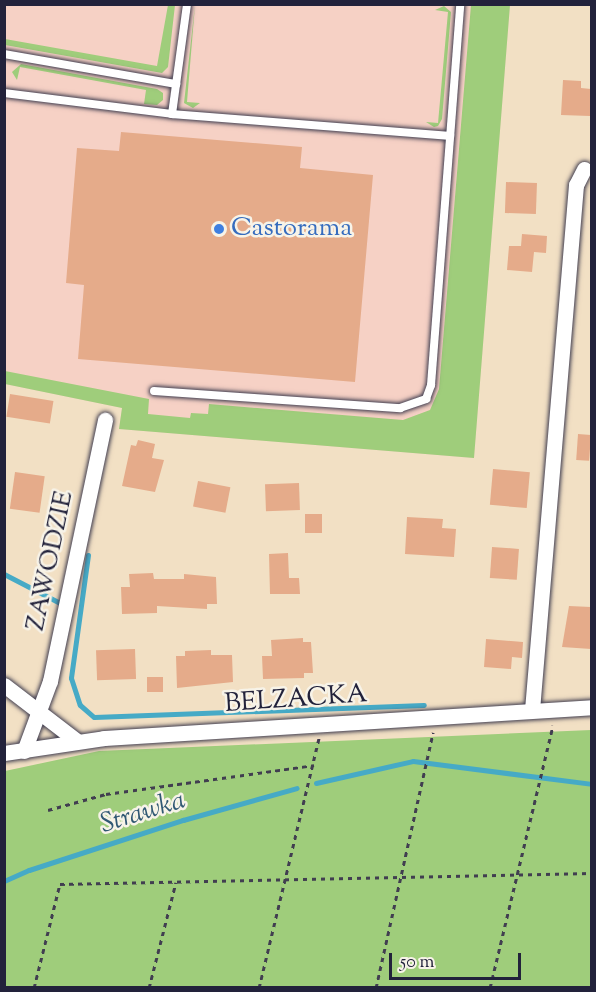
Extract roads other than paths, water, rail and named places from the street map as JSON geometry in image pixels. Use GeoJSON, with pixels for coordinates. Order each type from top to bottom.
{"type":"FeatureCollection","features":[{"type":"Feature","properties":{"kind":"street"},"geometry":{"type":"LineString","coordinates":[[531,710],[576,185],[584,169]]}},
{"type":"Feature","properties":{"kind":"street","name":"ZAWODZIE"},"geometry":{"type":"LineString","coordinates":[[24,751],[50,681],[105,420]]}},
{"type":"Feature","properties":{"kind":"street"},"geometry":{"type":"LineString","coordinates":[[4,685],[77,741]]}},
{"type":"Feature","properties":{"kind":"street","name":"BELZACKA"},"geometry":{"type":"LineString","coordinates":[[4,753],[77,741],[591,707]]}},
{"type":"Feature","properties":{"kind":"lane"},"geometry":{"type":"LineString","coordinates":[[172,114],[187,4]]}},
{"type":"Feature","properties":{"kind":"lane"},"geometry":{"type":"LineString","coordinates":[[154,391],[400,408],[426,399],[431,385],[460,4]]}},
{"type":"Feature","properties":{"kind":"lane"},"geometry":{"type":"LineString","coordinates":[[4,54],[176,84]]}},
{"type":"Feature","properties":{"kind":"lane"},"geometry":{"type":"LineString","coordinates":[[4,93],[172,114],[450,136]]}},
{"type":"Feature","properties":{"kind":"waterway"},"geometry":{"type":"LineString","coordinates":[[88,555],[71,678],[80,705],[94,717],[424,705]]}},
{"type":"Feature","properties":{"kind":"waterway"},"geometry":{"type":"LineString","coordinates":[[4,574],[60,603]]}},
{"type":"Feature","properties":{"kind":"waterway","name":"Strawka"},"geometry":{"type":"LineString","coordinates":[[316,783],[413,761],[592,784]]}},
{"type":"Feature","properties":{"kind":"waterway","name":"Strawka"},"geometry":{"type":"LineString","coordinates":[[4,881],[29,870],[183,820],[297,788]]}},
{"type":"Feature","properties":{"kind":"place","name":"Castorama"},"geometry":{"type":"Point","coordinates":[219,229]}}]}
